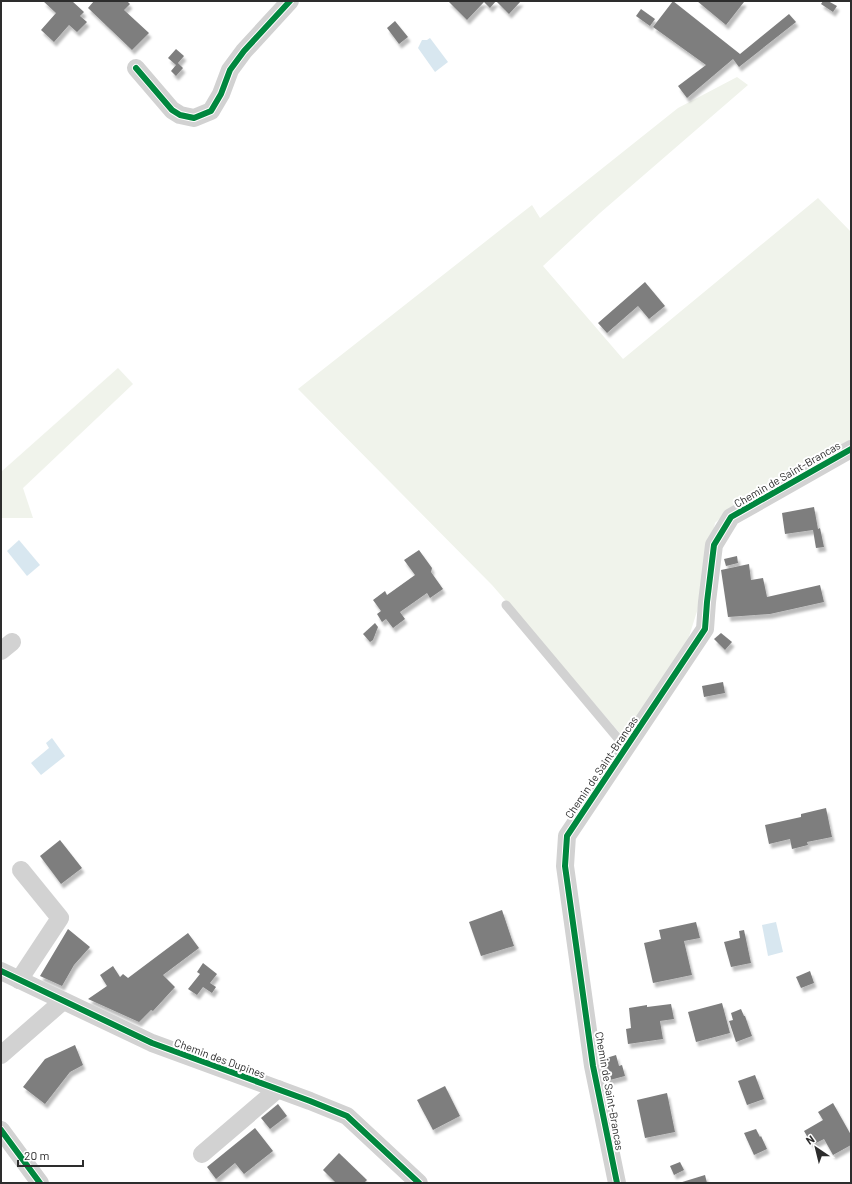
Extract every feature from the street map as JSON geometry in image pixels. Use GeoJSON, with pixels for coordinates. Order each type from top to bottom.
{"type":"FeatureCollection","features":[{"type":"Feature","properties":{"kind":"street"},"geometry":{"type":"LineString","coordinates":[[136,68],[172,110],[180,115],[194,118],[211,111],[230,70],[244,50],[290,1]]}},
{"type":"Feature","properties":{"kind":"street","name":"Chemin de Saint-Brancas"},"geometry":{"type":"LineString","coordinates":[[617,1183],[593,1066],[565,866],[567,836],[705,629],[714,546],[731,517],[851,449]]}},
{"type":"Feature","properties":{"kind":"street"},"geometry":{"type":"LineString","coordinates":[[19,980],[60,918],[21,870]]}},
{"type":"Feature","properties":{"kind":"street","name":"Chemin des Dupines"},"geometry":{"type":"LineString","coordinates":[[1,971],[152,1043],[347,1116],[419,1183]]}},
{"type":"Feature","properties":{"kind":"street"},"geometry":{"type":"LineString","coordinates":[[1,1055],[63,1001]]}},
{"type":"Feature","properties":{"kind":"street","name":"Chemin des Dupines"},"geometry":{"type":"LineString","coordinates":[[202,1154],[278,1089]]}},
{"type":"Feature","properties":{"kind":"street"},"geometry":{"type":"LineString","coordinates":[[1,1130],[40,1183]]}},
{"type":"Feature","properties":{"kind":"lane"},"geometry":{"type":"LineString","coordinates":[[506,605],[626,748]]}},
{"type":"Feature","properties":{"kind":"shaded area"},"geometry":{"type":"Polygon","coordinates":[[[430,38],[448,62],[435,72],[418,48],[422,40],[427,40],[430,38]]]}},
{"type":"Feature","properties":{"kind":"shaded area"},"geometry":{"type":"Polygon","coordinates":[[[737,77],[748,85],[600,213],[543,266],[623,359],[818,198],[851,232],[851,440],[734,505],[715,523],[699,605],[687,643],[624,738],[492,585],[298,389],[532,205],[540,218],[678,108],[737,77]]]}},
{"type":"Feature","properties":{"kind":"shaded area"},"geometry":{"type":"Polygon","coordinates":[[[118,368],[133,384],[23,488],[33,518],[1,518],[1,472],[118,368]]]}},
{"type":"Feature","properties":{"kind":"shaded area"},"geometry":{"type":"Polygon","coordinates":[[[19,540],[40,565],[27,576],[7,551],[19,540]]]}},
{"type":"Feature","properties":{"kind":"shaded area"},"geometry":{"type":"Polygon","coordinates":[[[52,738],[65,756],[41,775],[31,763],[49,748],[46,743],[52,738]]]}},
{"type":"Feature","properties":{"kind":"shaded area"},"geometry":{"type":"Polygon","coordinates":[[[776,922],[783,952],[768,956],[762,925],[776,922]]]}},
{"type":"Feature","properties":{"kind":"building"},"geometry":{"type":"Polygon","coordinates":[[[43,1],[72,1],[84,12],[80,16],[87,22],[77,32],[69,25],[54,42],[41,30],[56,13],[43,1]]]}},
{"type":"Feature","properties":{"kind":"building"},"geometry":{"type":"Polygon","coordinates":[[[94,1],[127,1],[130,4],[124,10],[149,33],[132,50],[88,8],[94,1]]]}},
{"type":"Feature","properties":{"kind":"building"},"geometry":{"type":"Polygon","coordinates":[[[448,1],[496,1],[490,8],[484,2],[467,20],[448,1]]]}},
{"type":"Feature","properties":{"kind":"building"},"geometry":{"type":"Polygon","coordinates":[[[496,1],[521,1],[509,14],[496,1]]]}},
{"type":"Feature","properties":{"kind":"building"},"geometry":{"type":"Polygon","coordinates":[[[673,1],[740,54],[789,14],[796,22],[739,67],[733,59],[687,98],[678,86],[706,65],[653,27],[673,1]]]}},
{"type":"Feature","properties":{"kind":"building"},"geometry":{"type":"Polygon","coordinates":[[[697,1],[743,1],[744,2],[726,25],[697,1]]]}},
{"type":"Feature","properties":{"kind":"building"},"geometry":{"type":"Polygon","coordinates":[[[823,1],[828,1],[837,6],[833,12],[821,4],[823,1]]]}},
{"type":"Feature","properties":{"kind":"building"},"geometry":{"type":"Polygon","coordinates":[[[641,9],[655,19],[650,26],[636,16],[641,9]]]}},
{"type":"Feature","properties":{"kind":"building"},"geometry":{"type":"Polygon","coordinates":[[[395,21],[408,37],[399,44],[387,28],[395,21]]]}},
{"type":"Feature","properties":{"kind":"building"},"geometry":{"type":"Polygon","coordinates":[[[176,49],[184,56],[178,63],[183,68],[176,76],[171,71],[176,65],[168,58],[176,49]]]}},
{"type":"Feature","properties":{"kind":"building"},"geometry":{"type":"Polygon","coordinates":[[[645,282],[665,306],[649,319],[638,306],[607,333],[598,323],[645,282]]]}},
{"type":"Feature","properties":{"kind":"building"},"geometry":{"type":"Polygon","coordinates":[[[814,507],[818,529],[820,528],[824,547],[816,548],[813,530],[785,534],[782,513],[814,507]]]}},
{"type":"Feature","properties":{"kind":"building"},"geometry":{"type":"Polygon","coordinates":[[[419,550],[432,568],[431,572],[443,589],[430,598],[427,593],[400,612],[405,619],[393,628],[386,619],[382,622],[377,614],[381,611],[373,600],[385,591],[387,595],[415,575],[404,560],[419,550]]]}},
{"type":"Feature","properties":{"kind":"building"},"geometry":{"type":"Polygon","coordinates":[[[737,556],[738,563],[726,566],[724,559],[737,556]]]}},
{"type":"Feature","properties":{"kind":"building"},"geometry":{"type":"Polygon","coordinates":[[[749,564],[751,580],[763,578],[767,597],[820,585],[824,602],[770,614],[728,617],[721,570],[749,564]]]}},
{"type":"Feature","properties":{"kind":"building"},"geometry":{"type":"Polygon","coordinates":[[[375,623],[378,627],[373,640],[370,642],[363,634],[375,623]]]}},
{"type":"Feature","properties":{"kind":"building"},"geometry":{"type":"Polygon","coordinates":[[[721,633],[732,642],[725,650],[714,639],[721,633]]]}},
{"type":"Feature","properties":{"kind":"building"},"geometry":{"type":"Polygon","coordinates":[[[723,682],[725,693],[704,697],[702,686],[723,682]]]}},
{"type":"Feature","properties":{"kind":"building"},"geometry":{"type":"Polygon","coordinates":[[[826,808],[832,837],[807,842],[808,845],[792,849],[790,839],[769,844],[765,825],[801,817],[801,814],[826,808]]]}},
{"type":"Feature","properties":{"kind":"building"},"geometry":{"type":"Polygon","coordinates":[[[60,840],[82,868],[61,884],[40,856],[60,840]]]}},
{"type":"Feature","properties":{"kind":"building"},"geometry":{"type":"Polygon","coordinates":[[[502,910],[514,946],[481,956],[469,922],[502,910]]]}},
{"type":"Feature","properties":{"kind":"building"},"geometry":{"type":"Polygon","coordinates":[[[696,922],[700,938],[684,941],[692,975],[653,983],[644,943],[661,939],[659,930],[696,922]]]}},
{"type":"Feature","properties":{"kind":"building"},"geometry":{"type":"Polygon","coordinates":[[[68,929],[90,947],[74,965],[62,986],[40,976],[68,929]]]}},
{"type":"Feature","properties":{"kind":"building"},"geometry":{"type":"Polygon","coordinates":[[[744,930],[751,963],[731,967],[724,942],[740,938],[739,931],[744,930]]]}},
{"type":"Feature","properties":{"kind":"building"},"geometry":{"type":"Polygon","coordinates":[[[188,933],[199,948],[163,975],[175,987],[153,1011],[151,1010],[139,1022],[88,999],[107,986],[100,975],[113,966],[120,977],[123,974],[128,978],[188,933]]]}},
{"type":"Feature","properties":{"kind":"building"},"geometry":{"type":"Polygon","coordinates":[[[203,963],[217,974],[210,983],[216,987],[212,993],[203,987],[197,995],[188,989],[200,974],[197,972],[203,963]]]}},
{"type":"Feature","properties":{"kind":"building"},"geometry":{"type":"Polygon","coordinates":[[[810,971],[814,983],[801,988],[796,977],[810,971]]]}},
{"type":"Feature","properties":{"kind":"building"},"geometry":{"type":"Polygon","coordinates":[[[722,1003],[730,1033],[696,1042],[688,1012],[722,1003]]]}},
{"type":"Feature","properties":{"kind":"building"},"geometry":{"type":"Polygon","coordinates":[[[671,1004],[674,1019],[660,1021],[663,1039],[628,1044],[626,1029],[631,1028],[629,1008],[647,1005],[647,1007],[671,1004]]]}},
{"type":"Feature","properties":{"kind":"building"},"geometry":{"type":"Polygon","coordinates":[[[741,1009],[752,1036],[736,1042],[729,1021],[733,1020],[731,1013],[741,1009]]]}},
{"type":"Feature","properties":{"kind":"building"},"geometry":{"type":"Polygon","coordinates":[[[75,1045],[83,1065],[70,1072],[45,1104],[23,1087],[45,1059],[75,1045]]]}},
{"type":"Feature","properties":{"kind":"building"},"geometry":{"type":"Polygon","coordinates":[[[616,1055],[619,1066],[622,1065],[625,1076],[606,1081],[600,1060],[616,1055]]]}},
{"type":"Feature","properties":{"kind":"building"},"geometry":{"type":"Polygon","coordinates":[[[755,1075],[764,1099],[747,1105],[738,1081],[755,1075]]]}},
{"type":"Feature","properties":{"kind":"building"},"geometry":{"type":"Polygon","coordinates":[[[445,1086],[460,1116],[433,1130],[417,1100],[445,1086]]]}},
{"type":"Feature","properties":{"kind":"building"},"geometry":{"type":"Polygon","coordinates":[[[667,1093],[675,1132],[645,1138],[637,1100],[667,1093]]]}},
{"type":"Feature","properties":{"kind":"building"},"geometry":{"type":"Polygon","coordinates":[[[833,1103],[851,1135],[851,1145],[833,1155],[824,1139],[812,1145],[804,1131],[823,1120],[818,1112],[833,1103]]]}},
{"type":"Feature","properties":{"kind":"building"},"geometry":{"type":"Polygon","coordinates":[[[278,1104],[287,1116],[270,1129],[261,1118],[278,1104]]]}},
{"type":"Feature","properties":{"kind":"building"},"geometry":{"type":"Polygon","coordinates":[[[255,1128],[273,1151],[244,1174],[235,1163],[216,1179],[207,1167],[255,1128]]]}},
{"type":"Feature","properties":{"kind":"building"},"geometry":{"type":"Polygon","coordinates":[[[756,1129],[767,1149],[754,1155],[744,1133],[756,1129]]]}},
{"type":"Feature","properties":{"kind":"building"},"geometry":{"type":"Polygon","coordinates":[[[339,1153],[367,1180],[364,1183],[336,1183],[323,1170],[339,1153]]]}},
{"type":"Feature","properties":{"kind":"building"},"geometry":{"type":"Polygon","coordinates":[[[680,1162],[684,1170],[674,1175],[670,1166],[680,1162]]]}},
{"type":"Feature","properties":{"kind":"building"},"geometry":{"type":"Polygon","coordinates":[[[705,1175],[707,1183],[679,1183],[705,1175]]]}},
{"type":"Feature","properties":{"kind":"cycle path"},"geometry":{"type":"LineString","coordinates":[[136,68],[172,110],[180,115],[194,118],[211,111],[221,94],[230,70],[244,51],[290,1]]}},
{"type":"Feature","properties":{"kind":"cycle path"},"geometry":{"type":"LineString","coordinates":[[617,1183],[593,1066],[565,866],[567,836],[705,629],[714,545],[731,517],[851,449]]}},
{"type":"Feature","properties":{"kind":"cycle path"},"geometry":{"type":"LineString","coordinates":[[1,971],[152,1043],[347,1116],[419,1183]]}},
{"type":"Feature","properties":{"kind":"cycle path"},"geometry":{"type":"LineString","coordinates":[[1,1130],[40,1183]]}}]}
